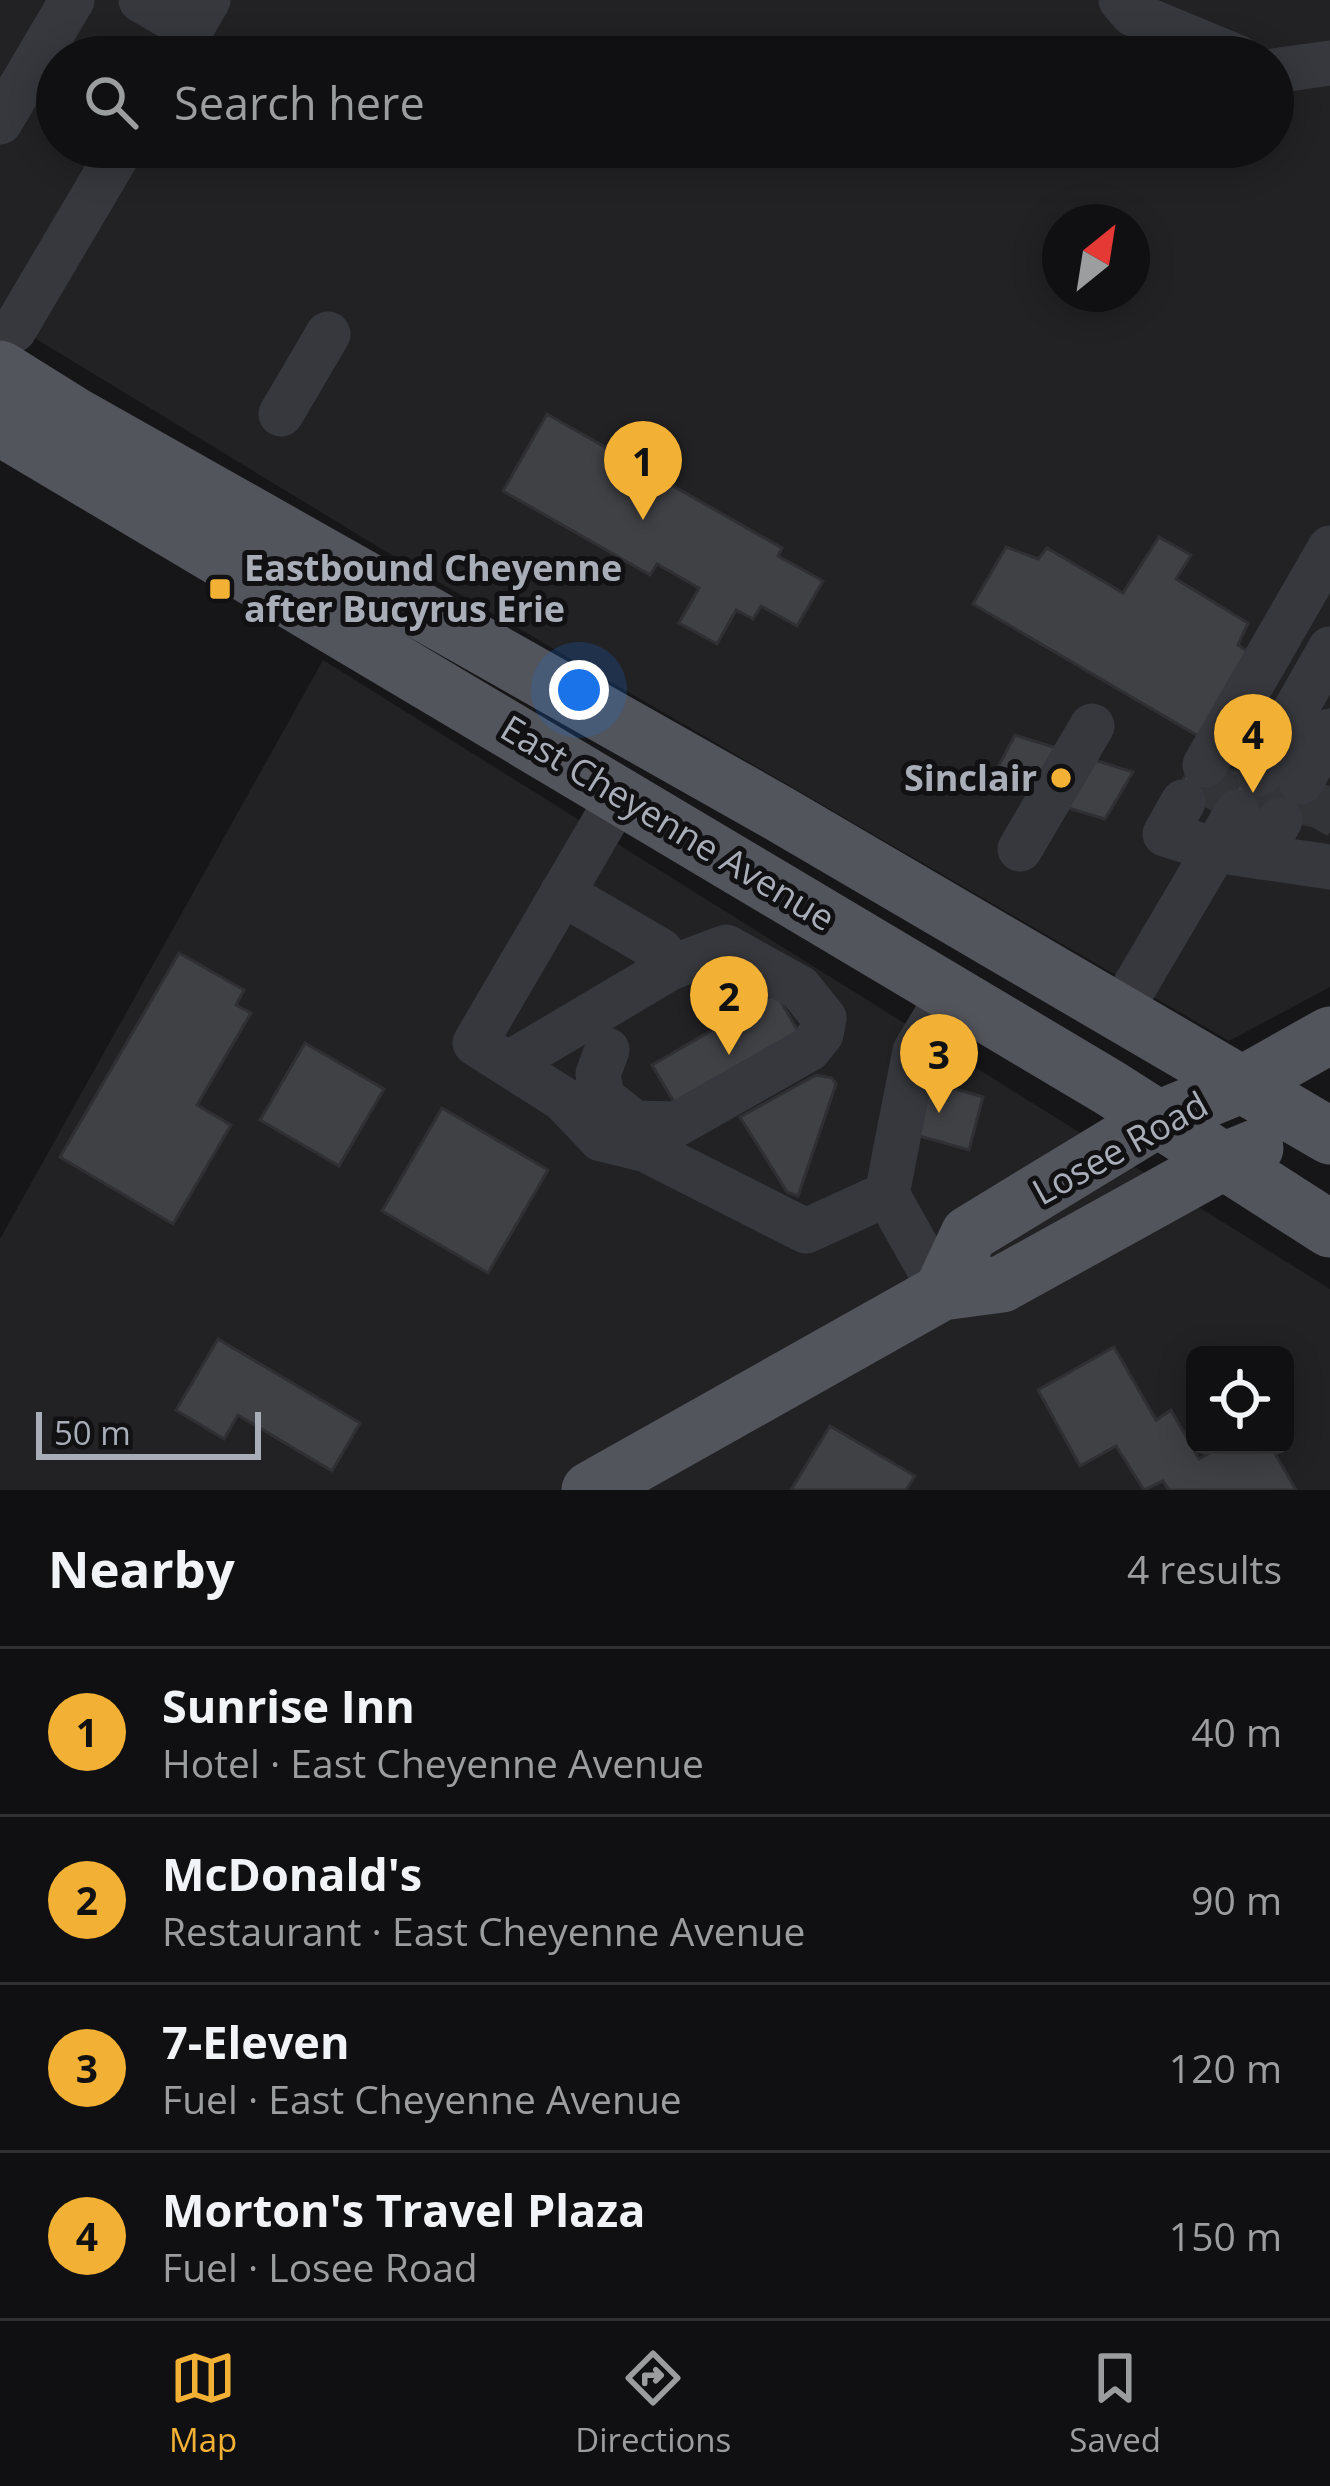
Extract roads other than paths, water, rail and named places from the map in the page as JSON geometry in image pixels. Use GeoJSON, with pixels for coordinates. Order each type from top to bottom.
{"type":"FeatureCollection","features":[{"type":"Feature","properties":{"kind":"main road","name":"East Cheyenne Avenue"},"geometry":{"type":"LineString","coordinates":[[4,352],[72,414],[237,493],[1241,1084],[1324,1125]]}},
{"type":"Feature","properties":{"kind":"main road"},"geometry":{"type":"LineString","coordinates":[[0,402],[46,427],[58,427],[72,414]]}},
{"type":"Feature","properties":{"kind":"main road","name":"East Cheyenne Avenue"},"geometry":{"type":"LineString","coordinates":[[0,427],[621,793],[1226,1160],[1330,1229]]}},
{"type":"Feature","properties":{"kind":"main road","name":"Losee Road"},"geometry":{"type":"LineString","coordinates":[[942,1292],[968,1234],[1158,1119],[1241,1084],[1330,1035]]}},
{"type":"Feature","properties":{"kind":"main road","name":"Losee Road"},"geometry":{"type":"LineString","coordinates":[[592,1489],[942,1292],[1003,1283],[1226,1160],[1324,1125]]}},
{"type":"Feature","properties":{"kind":"street"},"geometry":{"type":"LineString","coordinates":[[51,36],[72,0]]}},
{"type":"Feature","properties":{"kind":"street"},"geometry":{"type":"LineString","coordinates":[[141,0],[191,29]]}},
{"type":"Feature","properties":{"kind":"street"},"geometry":{"type":"LineString","coordinates":[[1121,0],[1133,14],[1186,36]]}},
{"type":"Feature","properties":{"kind":"street"},"geometry":{"type":"LineString","coordinates":[[0,122],[36,61]]}},
{"type":"Feature","properties":{"kind":"street"},"geometry":{"type":"LineString","coordinates":[[1294,68],[1330,63]]}},
{"type":"Feature","properties":{"kind":"street"},"geometry":{"type":"LineString","coordinates":[[4,352],[110,168]]}},
{"type":"Feature","properties":{"kind":"street"},"geometry":{"type":"LineString","coordinates":[[281,414],[328,334]]}},
{"type":"Feature","properties":{"kind":"street"},"geometry":{"type":"LineString","coordinates":[[1258,815],[1330,548]]}},
{"type":"Feature","properties":{"kind":"street"},"geometry":{"type":"LineString","coordinates":[[1258,815],[1330,583]]}},
{"type":"Feature","properties":{"kind":"street"},"geometry":{"type":"LineString","coordinates":[[1258,815],[1330,611]]}},
{"type":"Feature","properties":{"kind":"street"},"geometry":{"type":"LineString","coordinates":[[1258,815],[1330,649]]}},
{"type":"Feature","properties":{"kind":"street"},"geometry":{"type":"LineString","coordinates":[[1258,815],[1330,685]]}},
{"type":"Feature","properties":{"kind":"street"},"geometry":{"type":"LineString","coordinates":[[1021,849],[1092,726]]}},
{"type":"Feature","properties":{"kind":"street"},"geometry":{"type":"LineString","coordinates":[[1119,1013],[1258,815],[1330,731]]}},
{"type":"Feature","properties":{"kind":"street"},"geometry":{"type":"LineString","coordinates":[[621,793],[475,1043],[563,1099],[601,1138],[646,1150],[806,1232],[887,1194]]}},
{"type":"Feature","properties":{"kind":"street"},"geometry":{"type":"LineString","coordinates":[[562,893],[661,951],[670,968]]}},
{"type":"Feature","properties":{"kind":"street"},"geometry":{"type":"LineString","coordinates":[[508,1064],[598,1033],[670,968],[726,947],[800,988],[824,1018],[821,1034],[809,1049],[677,1124],[657,1118],[634,1094],[598,1033]]}},
{"type":"Feature","properties":{"kind":"street"},"geometry":{"type":"LineString","coordinates":[[942,1292],[887,1194],[915,1051],[950,993]]}},
{"type":"Feature","properties":{"kind":"tunnel"},"geometry":{"type":"LineString","coordinates":[[1203,806],[1224,768]]}},
{"type":"Feature","properties":{"kind":"tunnel"},"geometry":{"type":"LineString","coordinates":[[1257,816],[1277,778]]}},
{"type":"Feature","properties":{"kind":"tunnel"},"geometry":{"type":"LineString","coordinates":[[1308,825],[1329,787]]}},
{"type":"Feature","properties":{"kind":"place","name":"Sunrise Inn"},"geometry":{"type":"Point","coordinates":[643,520]}},
{"type":"Feature","properties":{"kind":"place","name":"Eastbound Cheyenne after Bucyrus Erie"},"geometry":{"type":"Point","coordinates":[220,589]}},
{"type":"Feature","properties":{"kind":"place","name":"Sinclair"},"geometry":{"type":"Point","coordinates":[1061,778]}},
{"type":"Feature","properties":{"kind":"place","name":"Morton's Travel Plaza"},"geometry":{"type":"Point","coordinates":[1253,793]}},
{"type":"Feature","properties":{"kind":"place","name":"McDonald's"},"geometry":{"type":"Point","coordinates":[729,1055]}},
{"type":"Feature","properties":{"kind":"place","name":"7-Eleven"},"geometry":{"type":"Point","coordinates":[939,1113]}}]}
